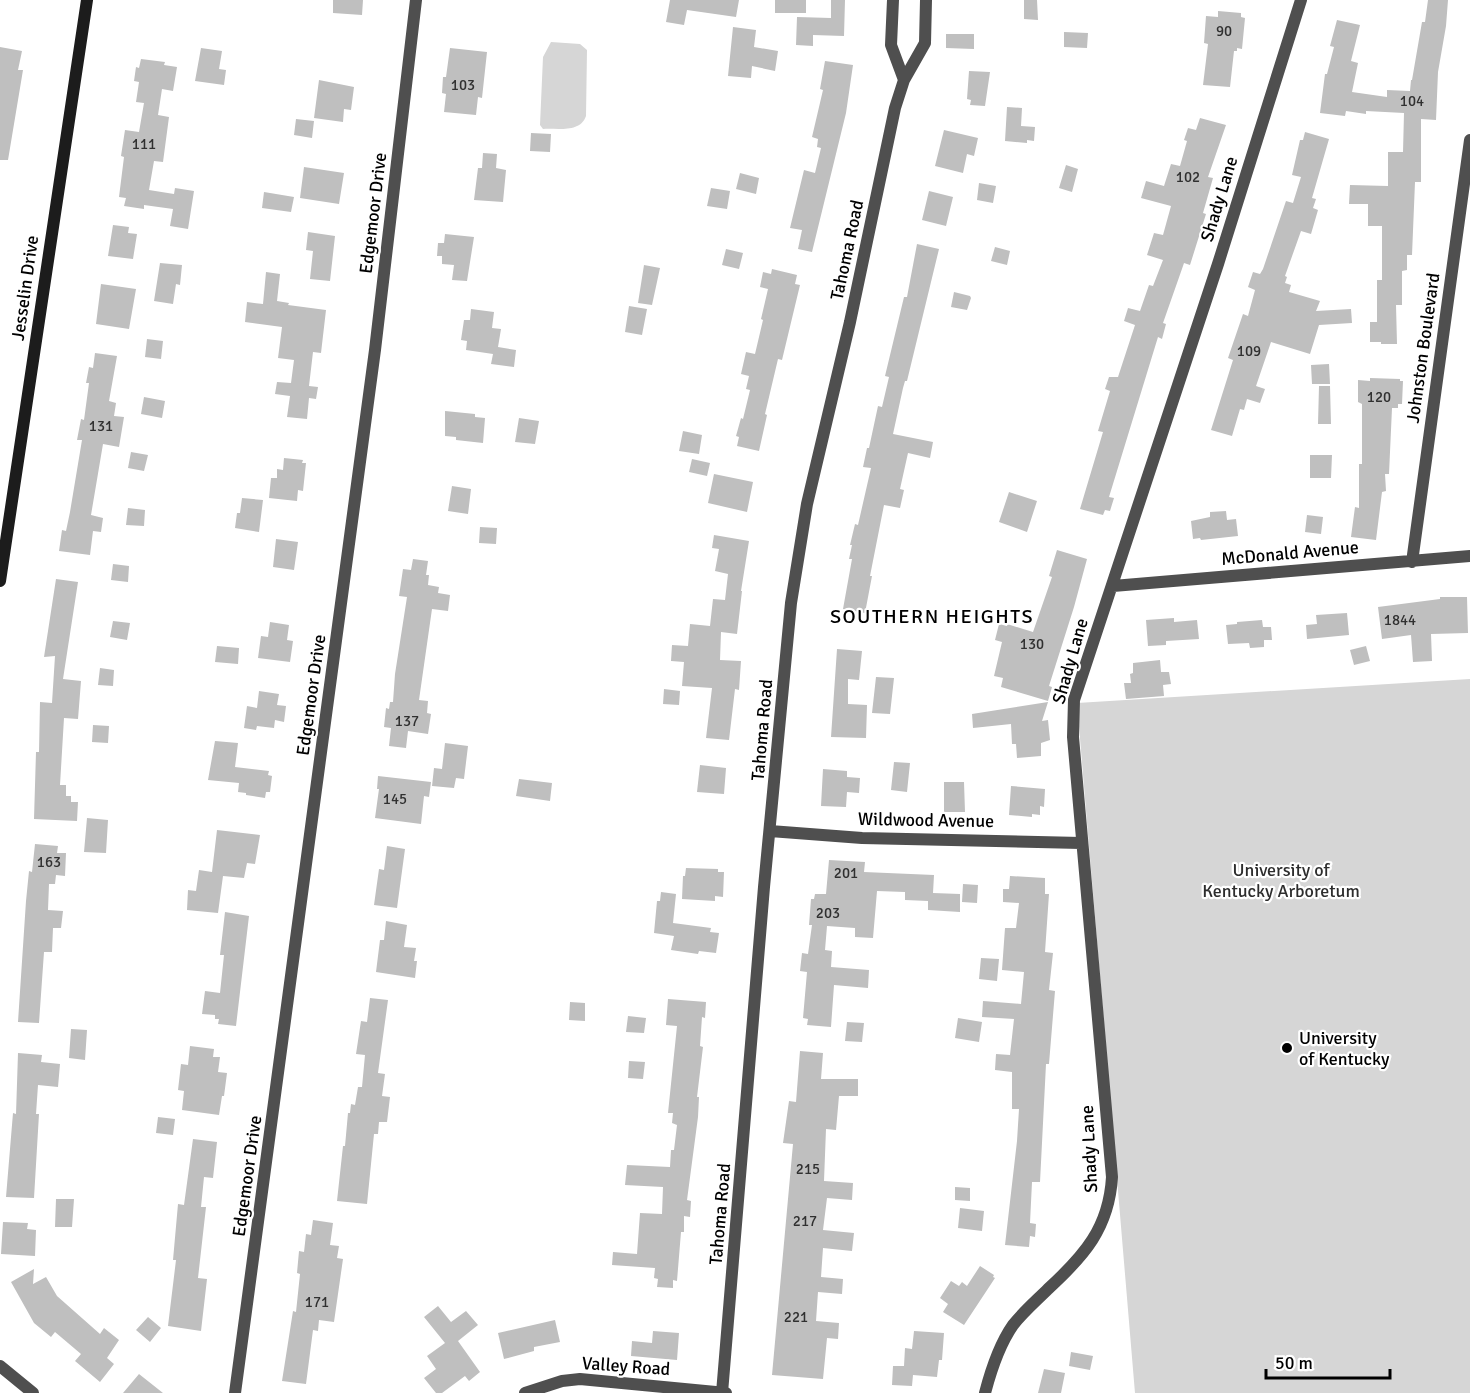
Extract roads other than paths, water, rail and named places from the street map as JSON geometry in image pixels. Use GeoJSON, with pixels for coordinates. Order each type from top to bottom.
{"type":"FeatureCollection","features":[{"type":"Feature","properties":{"kind":"street","name":"Jesselin Drive"},"geometry":{"type":"LineString","coordinates":[[0,581],[87,0]]}},
{"type":"Feature","properties":{"kind":"street","name":"Edgemoor Drive"},"geometry":{"type":"LineString","coordinates":[[235,1393],[373,362],[416,0]]}},
{"type":"Feature","properties":{"kind":"street"},"geometry":{"type":"LineString","coordinates":[[893,0],[891,45],[904,80]]}},
{"type":"Feature","properties":{"kind":"street","name":"Tahoma Road"},"geometry":{"type":"LineString","coordinates":[[724,1393],[764,887],[791,603],[807,504],[850,322],[896,108],[904,80],[925,43],[926,0]]}},
{"type":"Feature","properties":{"kind":"street","name":"Shady Lane"},"geometry":{"type":"LineString","coordinates":[[985,1393],[994,1363],[1010,1330],[1025,1311],[1082,1254],[1103,1221],[1111,1193],[1112,1177],[1073,737],[1074,700],[1214,276],[1301,0]]}},
{"type":"Feature","properties":{"kind":"street","name":"Johnston Boulevard"},"geometry":{"type":"LineString","coordinates":[[1412,562],[1470,140]]}},
{"type":"Feature","properties":{"kind":"street","name":"McDonald Avenue"},"geometry":{"type":"LineString","coordinates":[[1113,586],[1470,556]]}},
{"type":"Feature","properties":{"kind":"street","name":"Wildwood Avenue"},"geometry":{"type":"LineString","coordinates":[[770,831],[862,838],[1081,843]]}},
{"type":"Feature","properties":{"kind":"street"},"geometry":{"type":"LineString","coordinates":[[0,1366],[33,1393]]}},
{"type":"Feature","properties":{"kind":"street","name":"Valley Road"},"geometry":{"type":"LineString","coordinates":[[525,1393],[562,1381],[580,1379],[724,1393]]}},
{"type":"Feature","properties":{"kind":"place","name":"University of Kentucky"},"geometry":{"type":"Point","coordinates":[1287,1048]}},
{"type":"Feature","properties":{"kind":"district","name":"SOUTHERN HEIGHTS"},"geometry":{"type":"Point","coordinates":[932,616]}},
{"type":"Feature","properties":{"kind":"park label","name":"University of Kentucky Arboretum"},"geometry":{"type":"Point","coordinates":[1281,880]}}]}
